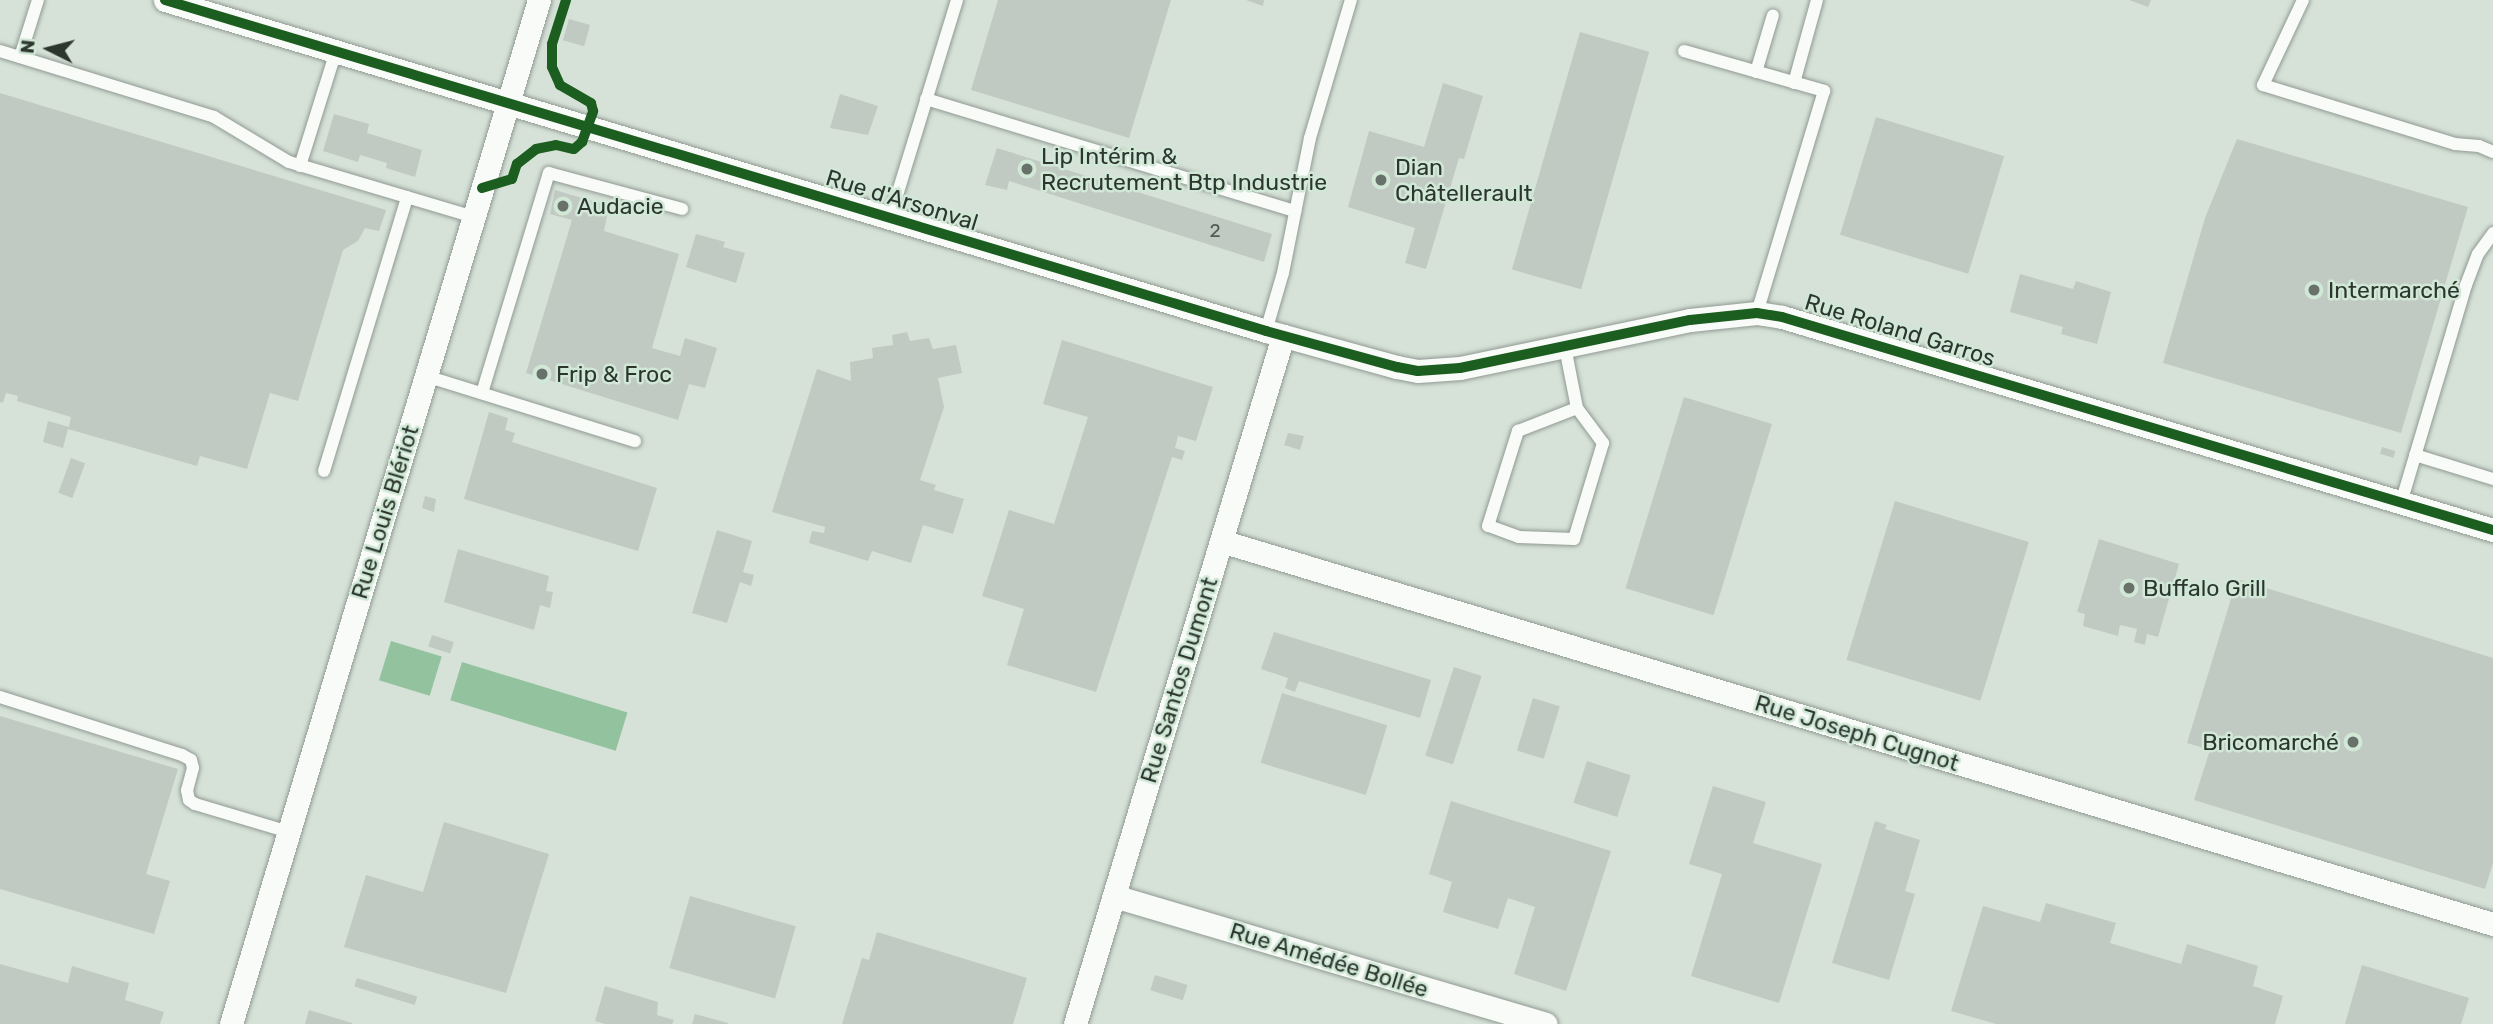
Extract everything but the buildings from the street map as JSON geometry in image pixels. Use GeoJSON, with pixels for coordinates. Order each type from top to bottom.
{"type":"FeatureCollection","features":[{"type":"Feature","properties":{"kind":"street","name":"Rue d'Arsonval"},"geometry":{"type":"LineString","coordinates":[[165,0],[1275,333]]}},
{"type":"Feature","properties":{"kind":"street","name":"Rue Louis Blériot"},"geometry":{"type":"LineString","coordinates":[[231,1024],[540,0]]}},
{"type":"Feature","properties":{"kind":"street","name":"Rue Roland Garros"},"geometry":{"type":"LineString","coordinates":[[1275,333],[1418,371],[1460,369],[1690,320],[1757,313],[1782,317],[2493,530]]}},
{"type":"Feature","properties":{"kind":"street","name":"Rue Santos Dumont"},"geometry":{"type":"LineString","coordinates":[[1075,1024],[1221,541],[1275,333]]}},
{"type":"Feature","properties":{"kind":"street","name":"Rue Joseph Cugnot"},"geometry":{"type":"LineString","coordinates":[[1221,541],[2493,924]]}},
{"type":"Feature","properties":{"kind":"street","name":"Rue Amédée Bollée"},"geometry":{"type":"LineString","coordinates":[[1114,896],[1545,1024]]}},
{"type":"Feature","properties":{"kind":"lane"},"geometry":{"type":"LineString","coordinates":[[20,57],[38,0]]}},
{"type":"Feature","properties":{"kind":"lane"},"geometry":{"type":"LineString","coordinates":[[890,218],[957,0]]}},
{"type":"Feature","properties":{"kind":"lane"},"geometry":{"type":"LineString","coordinates":[[1275,333],[1283,273],[1310,138],[1351,0]]}},
{"type":"Feature","properties":{"kind":"lane"},"geometry":{"type":"LineString","coordinates":[[1794,83],[1817,0]]}},
{"type":"Feature","properties":{"kind":"lane"},"geometry":{"type":"LineString","coordinates":[[2303,0],[2263,85],[2455,144],[2479,146],[2493,152]]}},
{"type":"Feature","properties":{"kind":"lane"},"geometry":{"type":"LineString","coordinates":[[1756,72],[1773,15]]}},
{"type":"Feature","properties":{"kind":"lane"},"geometry":{"type":"LineString","coordinates":[[0,51],[215,117],[275,155],[300,166],[474,217]]}},
{"type":"Feature","properties":{"kind":"lane"},"geometry":{"type":"LineString","coordinates":[[300,166],[336,51]]}},
{"type":"Feature","properties":{"kind":"lane"},"geometry":{"type":"LineString","coordinates":[[1684,51],[1824,91],[1757,313]]}},
{"type":"Feature","properties":{"kind":"lane"},"geometry":{"type":"LineString","coordinates":[[926,99],[1295,211]]}},
{"type":"Feature","properties":{"kind":"lane"},"geometry":{"type":"LineString","coordinates":[[482,393],[549,173],[682,209]]}},
{"type":"Feature","properties":{"kind":"lane"},"geometry":{"type":"LineString","coordinates":[[324,471],[407,197]]}},
{"type":"Feature","properties":{"kind":"lane"},"geometry":{"type":"LineString","coordinates":[[2401,503],[2466,285],[2478,254],[2493,233]]}},
{"type":"Feature","properties":{"kind":"lane"},"geometry":{"type":"LineString","coordinates":[[1565,347],[1577,408],[1604,443],[1574,539],[1519,537],[1488,526],[1518,431],[1577,408]]}},
{"type":"Feature","properties":{"kind":"lane"},"geometry":{"type":"LineString","coordinates":[[426,376],[635,440]]}},
{"type":"Feature","properties":{"kind":"lane"},"geometry":{"type":"LineString","coordinates":[[2415,455],[2493,479]]}},
{"type":"Feature","properties":{"kind":"lane"},"geometry":{"type":"LineString","coordinates":[[0,697],[182,755],[191,760],[193,768],[187,790],[189,800],[289,832]]}},
{"type":"Feature","properties":{"kind":"shaded area"},"geometry":{"type":"Polygon","coordinates":[[[391,641],[442,656],[430,696],[379,680],[391,641]]]}},
{"type":"Feature","properties":{"kind":"shaded area"},"geometry":{"type":"Polygon","coordinates":[[[462,662],[627,713],[616,751],[450,700],[462,662]]]}},
{"type":"Feature","properties":{"kind":"cycle path"},"geometry":{"type":"LineString","coordinates":[[165,0],[1266,331],[1397,367],[1418,371],[1460,368],[1690,320],[1757,313],[1782,317],[2493,530]]}},
{"type":"Feature","properties":{"kind":"cycle path"},"geometry":{"type":"LineString","coordinates":[[482,188],[512,179],[517,164],[536,149],[556,145],[574,149],[582,142],[593,111],[591,103],[560,85],[552,67],[552,44],[566,0]]}},
{"type":"Feature","properties":{"kind":"place","name":"Lip Intérim & Recrutement Btp Industrie"},"geometry":{"type":"Point","coordinates":[1027,169]}},
{"type":"Feature","properties":{"kind":"place","name":"Dian Châtellerault"},"geometry":{"type":"Point","coordinates":[1381,180]}},
{"type":"Feature","properties":{"kind":"place","name":"Audacie"},"geometry":{"type":"Point","coordinates":[563,206]}},
{"type":"Feature","properties":{"kind":"place","name":"Intermarché"},"geometry":{"type":"Point","coordinates":[2314,290]}},
{"type":"Feature","properties":{"kind":"place","name":"Frip & Froc"},"geometry":{"type":"Point","coordinates":[542,374]}},
{"type":"Feature","properties":{"kind":"place","name":"Buffalo Grill"},"geometry":{"type":"Point","coordinates":[2129,588]}},
{"type":"Feature","properties":{"kind":"place","name":"Bricomarché"},"geometry":{"type":"Point","coordinates":[2353,742]}}]}
